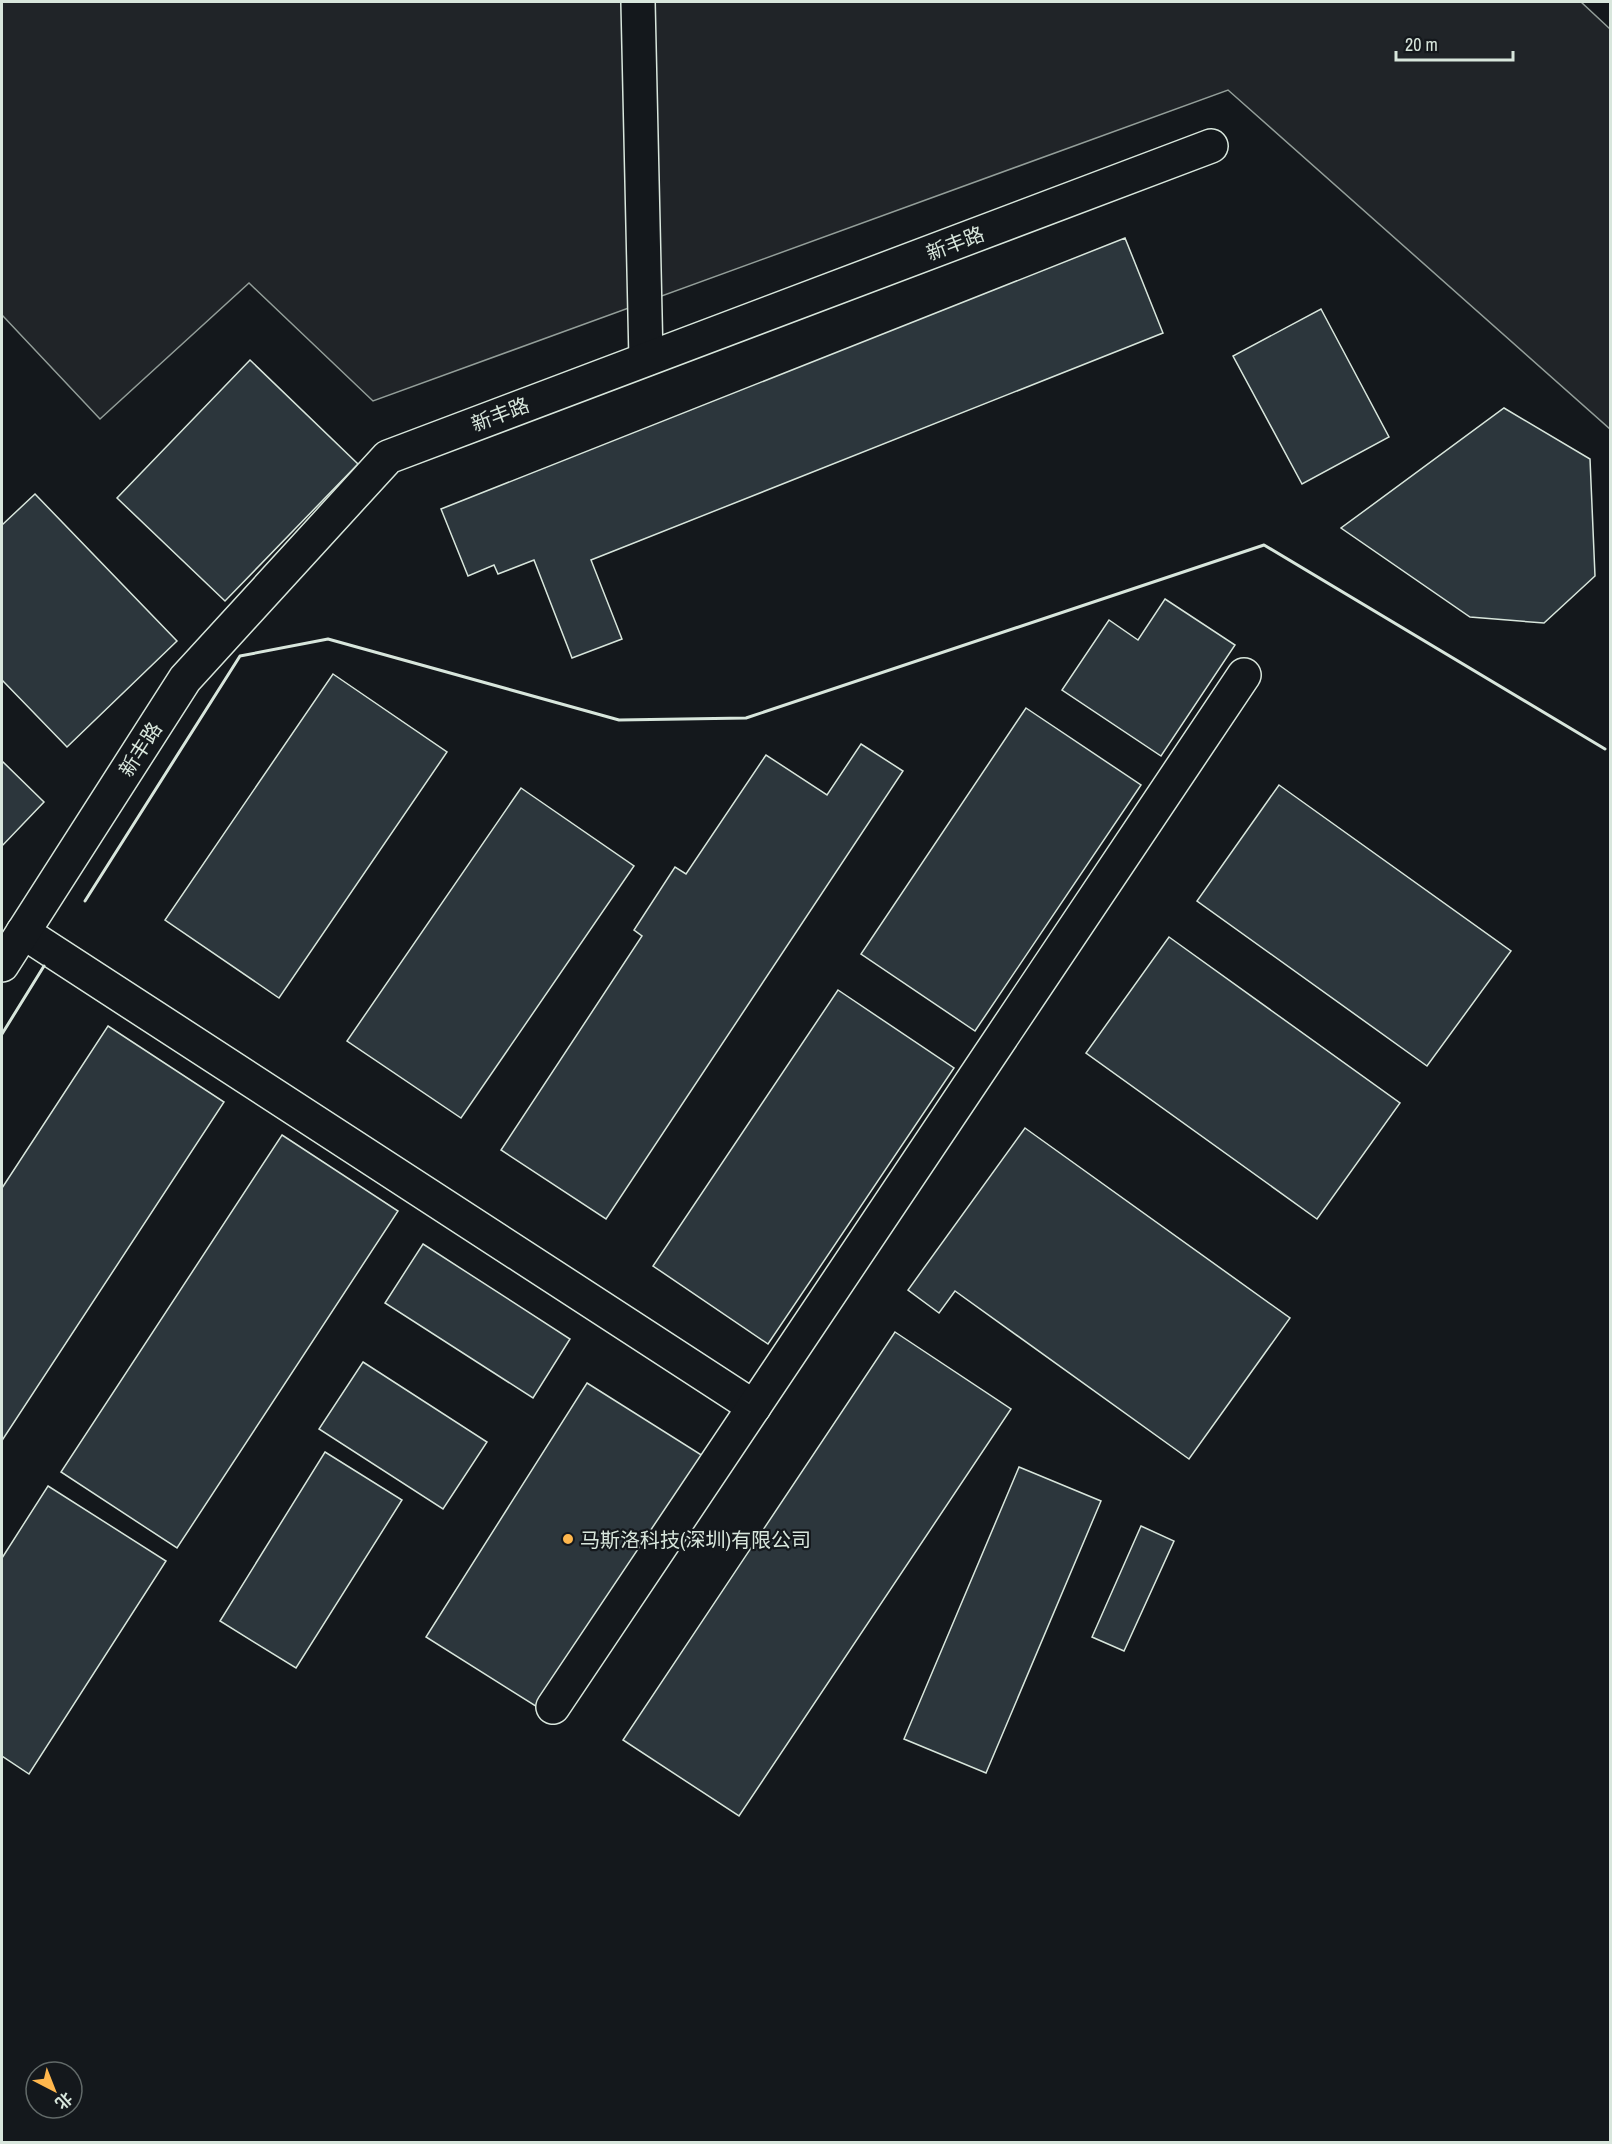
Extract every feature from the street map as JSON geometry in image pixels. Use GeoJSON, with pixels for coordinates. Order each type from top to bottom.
{"type":"FeatureCollection","features":[{"type":"Feature","properties":{"kind":"street"},"geometry":{"type":"LineString","coordinates":[[638,2],[646,359]]}},
{"type":"Feature","properties":{"kind":"street","name":"新丰路"},"geometry":{"type":"LineString","coordinates":[[2,964],[185,679],[388,457],[1211,146]]}},
{"type":"Feature","properties":{"kind":"street"},"geometry":{"type":"LineString","coordinates":[[553,1707],[1244,675]]}},
{"type":"Feature","properties":{"kind":"street"},"geometry":{"type":"LineString","coordinates":[[23,932],[754,1407]]}},
{"type":"Feature","properties":{"kind":"shaded area"},"geometry":{"type":"Polygon","coordinates":[[[2,2],[1581,2],[1610,29],[1610,429],[1228,90],[373,401],[249,283],[100,419],[2,315],[2,2]]]}},
{"type":"Feature","properties":{"kind":"building"},"geometry":{"type":"Polygon","coordinates":[[[1125,238],[1163,333],[591,560],[622,639],[572,658],[534,560],[498,574],[494,565],[468,576],[441,509],[1125,238]]]}},
{"type":"Feature","properties":{"kind":"building"},"geometry":{"type":"Polygon","coordinates":[[[1321,309],[1389,437],[1302,484],[1233,356],[1321,309]]]}},
{"type":"Feature","properties":{"kind":"building"},"geometry":{"type":"Polygon","coordinates":[[[250,360],[358,464],[225,601],[117,498],[250,360]]]}},
{"type":"Feature","properties":{"kind":"building"},"geometry":{"type":"Polygon","coordinates":[[[1504,408],[1590,459],[1595,576],[1544,623],[1470,617],[1341,528],[1504,408]]]}},
{"type":"Feature","properties":{"kind":"building"},"geometry":{"type":"Polygon","coordinates":[[[35,494],[177,641],[67,747],[2,680],[2,525],[35,494]]]}},
{"type":"Feature","properties":{"kind":"building"},"geometry":{"type":"Polygon","coordinates":[[[1165,599],[1235,645],[1161,756],[1062,690],[1109,620],[1138,640],[1165,599]]]}},
{"type":"Feature","properties":{"kind":"building"},"geometry":{"type":"Polygon","coordinates":[[[333,674],[447,752],[279,998],[165,920],[333,674]]]}},
{"type":"Feature","properties":{"kind":"building"},"geometry":{"type":"Polygon","coordinates":[[[1026,708],[1141,785],[975,1031],[861,954],[1026,708]]]}},
{"type":"Feature","properties":{"kind":"building"},"geometry":{"type":"Polygon","coordinates":[[[861,744],[903,771],[606,1219],[501,1150],[642,936],[634,930],[675,867],[686,874],[766,755],[827,795],[861,744]]]}},
{"type":"Feature","properties":{"kind":"building"},"geometry":{"type":"Polygon","coordinates":[[[2,761],[44,802],[2,846],[2,761]]]}},
{"type":"Feature","properties":{"kind":"building"},"geometry":{"type":"Polygon","coordinates":[[[1279,785],[1511,951],[1427,1066],[1197,901],[1279,785]]]}},
{"type":"Feature","properties":{"kind":"building"},"geometry":{"type":"Polygon","coordinates":[[[521,788],[634,866],[461,1118],[347,1041],[521,788]]]}},
{"type":"Feature","properties":{"kind":"building"},"geometry":{"type":"Polygon","coordinates":[[[1169,937],[1400,1103],[1317,1219],[1086,1053],[1169,937]]]}},
{"type":"Feature","properties":{"kind":"building"},"geometry":{"type":"Polygon","coordinates":[[[838,990],[954,1068],[768,1344],[653,1266],[838,990]]]}},
{"type":"Feature","properties":{"kind":"building"},"geometry":{"type":"Polygon","coordinates":[[[108,1026],[224,1102],[3,1439],[2,1188],[108,1026]]]}},
{"type":"Feature","properties":{"kind":"building"},"geometry":{"type":"Polygon","coordinates":[[[1025,1128],[1290,1318],[1189,1459],[955,1291],[939,1313],[908,1290],[1025,1128]]]}},
{"type":"Feature","properties":{"kind":"building"},"geometry":{"type":"Polygon","coordinates":[[[282,1135],[398,1211],[177,1548],[61,1472],[282,1135]]]}},
{"type":"Feature","properties":{"kind":"building"},"geometry":{"type":"Polygon","coordinates":[[[423,1244],[570,1339],[533,1398],[385,1303],[423,1244]]]}},
{"type":"Feature","properties":{"kind":"building"},"geometry":{"type":"Polygon","coordinates":[[[895,1332],[1011,1409],[739,1816],[623,1740],[895,1332]]]}},
{"type":"Feature","properties":{"kind":"building"},"geometry":{"type":"Polygon","coordinates":[[[363,1362],[487,1442],[443,1509],[319,1429],[363,1362]]]}},
{"type":"Feature","properties":{"kind":"building"},"geometry":{"type":"Polygon","coordinates":[[[587,1383],[703,1456],[542,1710],[426,1637],[587,1383]]]}},
{"type":"Feature","properties":{"kind":"building"},"geometry":{"type":"Polygon","coordinates":[[[325,1452],[402,1500],[296,1668],[220,1621],[325,1452]]]}},
{"type":"Feature","properties":{"kind":"building"},"geometry":{"type":"Polygon","coordinates":[[[1019,1467],[1101,1501],[986,1773],[904,1739],[1019,1467]]]}},
{"type":"Feature","properties":{"kind":"building"},"geometry":{"type":"Polygon","coordinates":[[[48,1486],[166,1561],[29,1774],[2,1756],[2,1558],[48,1486]]]}},
{"type":"Feature","properties":{"kind":"building"},"geometry":{"type":"Polygon","coordinates":[[[1141,1526],[1174,1541],[1124,1651],[1092,1637],[1141,1526]]]}},
{"type":"Feature","properties":{"kind":"wall"},"geometry":{"type":"LineString","coordinates":[[85,901],[240,656],[328,639],[619,720],[746,718],[1264,545],[1605,749]]}},
{"type":"Feature","properties":{"kind":"wall"},"geometry":{"type":"LineString","coordinates":[[2,1034],[44,966]]}},
{"type":"Feature","properties":{"kind":"place","name":"马斯洛科技(深圳)有限公司"},"geometry":{"type":"Point","coordinates":[568,1539]}}]}
